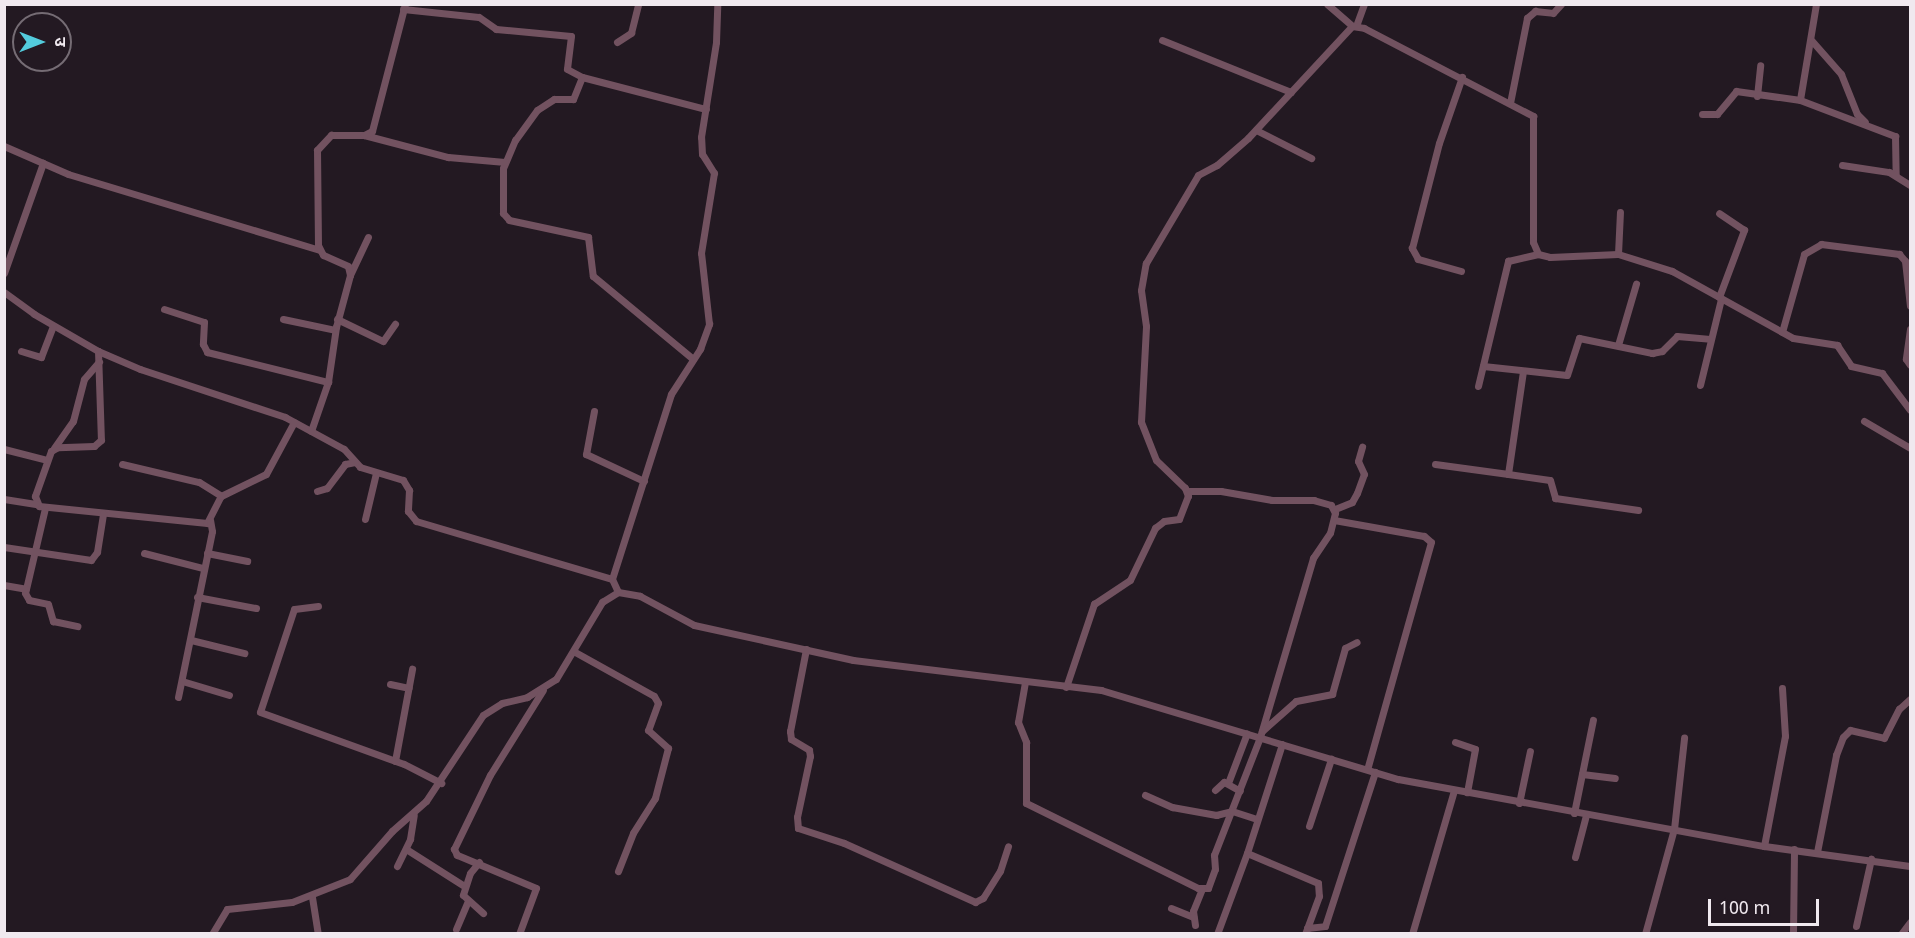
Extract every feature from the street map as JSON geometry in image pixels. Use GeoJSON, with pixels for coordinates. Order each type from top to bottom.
{"type":"FeatureCollection","features":[{"type":"Feature","properties":{"kind":"street"},"geometry":{"type":"LineString","coordinates":[[617,42],[631,33],[638,4]]}},
{"type":"Feature","properties":{"kind":"street"},"geometry":{"type":"LineString","coordinates":[[618,592],[612,579],[672,394],[706,334],[710,314],[701,253],[714,189],[712,166],[701,149],[717,4]]}},
{"type":"Feature","properties":{"kind":"street"},"geometry":{"type":"LineString","coordinates":[[1327,4],[1354,26],[1462,77],[1533,116],[1535,124],[1533,242],[1538,254]]}},
{"type":"Feature","properties":{"kind":"street"},"geometry":{"type":"LineString","coordinates":[[1362,447],[1358,461],[1364,474],[1355,498],[1335,509],[1308,499],[1272,500],[1221,491],[1188,491],[1162,469],[1143,433],[1140,410],[1146,319],[1142,281],[1150,254],[1198,175],[1223,161],[1256,130],[1354,26],[1364,4]]}},
{"type":"Feature","properties":{"kind":"street"},"geometry":{"type":"LineString","coordinates":[[1510,104],[1527,18],[1535,11],[1553,13],[1561,4]]}},
{"type":"Feature","properties":{"kind":"street"},"geometry":{"type":"LineString","coordinates":[[1800,100],[1798,91],[1812,41],[1816,4]]}},
{"type":"Feature","properties":{"kind":"street"},"geometry":{"type":"LineString","coordinates":[[364,135],[374,126],[404,7],[479,17],[496,29],[571,36],[567,69],[582,77],[706,108]]}},
{"type":"Feature","properties":{"kind":"street"},"geometry":{"type":"LineString","coordinates":[[1162,40],[1291,92]]}},
{"type":"Feature","properties":{"kind":"street"},"geometry":{"type":"LineString","coordinates":[[1812,41],[1841,74],[1858,117],[1871,126]]}},
{"type":"Feature","properties":{"kind":"street"},"geometry":{"type":"LineString","coordinates":[[1757,96],[1760,65]]}},
{"type":"Feature","properties":{"kind":"street"},"geometry":{"type":"LineString","coordinates":[[582,77],[573,99],[554,99],[528,118],[505,162],[502,208],[505,217],[588,237],[593,276],[693,359]]}},
{"type":"Feature","properties":{"kind":"street"},"geometry":{"type":"LineString","coordinates":[[1461,271],[1418,259],[1412,248],[1439,143],[1462,77]]}},
{"type":"Feature","properties":{"kind":"street"},"geometry":{"type":"LineString","coordinates":[[1702,114],[1717,114],[1734,91],[1757,96],[1800,100],[1846,120],[1871,126],[1895,136],[1896,175]]}},
{"type":"Feature","properties":{"kind":"street"},"geometry":{"type":"LineString","coordinates":[[1256,130],[1311,158]]}},
{"type":"Feature","properties":{"kind":"street"},"geometry":{"type":"LineString","coordinates":[[320,250],[317,150],[332,135],[364,135],[448,157],[505,162]]}},
{"type":"Feature","properties":{"kind":"street"},"geometry":{"type":"LineString","coordinates":[[4,146],[43,163],[320,250],[348,266],[350,275]]}},
{"type":"Feature","properties":{"kind":"street"},"geometry":{"type":"LineString","coordinates":[[4,273],[43,163]]}},
{"type":"Feature","properties":{"kind":"street"},"geometry":{"type":"LineString","coordinates":[[1842,165],[1896,175],[1911,185]]}},
{"type":"Feature","properties":{"kind":"street"},"geometry":{"type":"LineString","coordinates":[[1618,254],[1620,212]]}},
{"type":"Feature","properties":{"kind":"street"},"geometry":{"type":"LineString","coordinates":[[1700,385],[1720,298],[1743,230],[1719,213]]}},
{"type":"Feature","properties":{"kind":"street"},"geometry":{"type":"LineString","coordinates":[[311,432],[328,382],[337,319],[350,275],[368,237]]}},
{"type":"Feature","properties":{"kind":"street"},"geometry":{"type":"LineString","coordinates":[[1782,332],[1804,254],[1821,244],[1899,254],[1905,261],[1911,306]]}},
{"type":"Feature","properties":{"kind":"street"},"geometry":{"type":"LineString","coordinates":[[1478,386],[1508,261],[1514,256],[1538,254],[1550,257],[1618,254],[1672,271],[1782,332],[1803,340],[1837,345],[1851,366],[1882,373],[1911,410]]}},
{"type":"Feature","properties":{"kind":"street"},"geometry":{"type":"LineString","coordinates":[[1618,345],[1636,284]]}},
{"type":"Feature","properties":{"kind":"street"},"geometry":{"type":"LineString","coordinates":[[4,292],[53,326],[98,351],[294,422],[344,449],[355,462],[376,473],[406,482],[408,512],[416,520],[612,579]]}},
{"type":"Feature","properties":{"kind":"street"},"geometry":{"type":"LineString","coordinates":[[164,309],[204,322],[203,344],[207,352],[328,382]]}},
{"type":"Feature","properties":{"kind":"street"},"geometry":{"type":"LineString","coordinates":[[283,319],[335,330]]}},
{"type":"Feature","properties":{"kind":"street"},"geometry":{"type":"LineString","coordinates":[[337,319],[383,340],[395,324]]}},
{"type":"Feature","properties":{"kind":"street"},"geometry":{"type":"LineString","coordinates":[[21,351],[41,357],[53,326]]}},
{"type":"Feature","properties":{"kind":"street"},"geometry":{"type":"LineString","coordinates":[[1911,329],[1906,361],[1911,364]]}},
{"type":"Feature","properties":{"kind":"street"},"geometry":{"type":"LineString","coordinates":[[1483,366],[1567,375],[1579,338],[1658,352],[1677,336],[1710,339]]}},
{"type":"Feature","properties":{"kind":"street"},"geometry":{"type":"LineString","coordinates":[[54,448],[87,447],[101,440],[98,351]]}},
{"type":"Feature","properties":{"kind":"street"},"geometry":{"type":"LineString","coordinates":[[36,504],[47,460],[73,421],[84,379],[99,362]]}},
{"type":"Feature","properties":{"kind":"street"},"geometry":{"type":"LineString","coordinates":[[1508,474],[1523,370]]}},
{"type":"Feature","properties":{"kind":"street"},"geometry":{"type":"LineString","coordinates":[[594,411],[586,454],[644,481]]}},
{"type":"Feature","properties":{"kind":"street"},"geometry":{"type":"LineString","coordinates":[[1864,421],[1911,448]]}},
{"type":"Feature","properties":{"kind":"street"},"geometry":{"type":"LineString","coordinates":[[178,697],[207,553],[210,520],[221,496],[266,474],[294,422]]}},
{"type":"Feature","properties":{"kind":"street"},"geometry":{"type":"LineString","coordinates":[[4,449],[47,460]]}},
{"type":"Feature","properties":{"kind":"street"},"geometry":{"type":"LineString","coordinates":[[317,491],[327,488],[345,464],[355,462]]}},
{"type":"Feature","properties":{"kind":"street"},"geometry":{"type":"LineString","coordinates":[[122,464],[199,482],[221,496]]}},
{"type":"Feature","properties":{"kind":"street"},"geometry":{"type":"LineString","coordinates":[[1435,464],[1550,480],[1555,498],[1638,510]]}},
{"type":"Feature","properties":{"kind":"street"},"geometry":{"type":"LineString","coordinates":[[365,519],[376,473]]}},
{"type":"Feature","properties":{"kind":"street"},"geometry":{"type":"LineString","coordinates":[[1066,687],[1095,604],[1130,580],[1155,528],[1182,516],[1188,491]]}},
{"type":"Feature","properties":{"kind":"street"},"geometry":{"type":"LineString","coordinates":[[4,499],[36,504],[45,508],[198,524],[210,520]]}},
{"type":"Feature","properties":{"kind":"street"},"geometry":{"type":"LineString","coordinates":[[45,508],[26,589],[29,600],[48,604],[53,621],[77,626]]}},
{"type":"Feature","properties":{"kind":"street"},"geometry":{"type":"LineString","coordinates":[[1025,682],[1018,722],[1026,742],[1026,803],[1202,889],[1208,888],[1214,872],[1214,855],[1261,734],[1313,558],[1334,520],[1335,509]]}},
{"type":"Feature","properties":{"kind":"street"},"geometry":{"type":"LineString","coordinates":[[4,547],[91,560],[96,552],[103,513]]}},
{"type":"Feature","properties":{"kind":"street"},"geometry":{"type":"LineString","coordinates":[[1306,931],[1325,926],[1371,771],[1431,542],[1424,536],[1334,520]]}},
{"type":"Feature","properties":{"kind":"street"},"geometry":{"type":"LineString","coordinates":[[144,553],[203,568]]}},
{"type":"Feature","properties":{"kind":"street"},"geometry":{"type":"LineString","coordinates":[[207,553],[247,561]]}},
{"type":"Feature","properties":{"kind":"street"},"geometry":{"type":"LineString","coordinates":[[4,585],[26,589]]}},
{"type":"Feature","properties":{"kind":"street"},"geometry":{"type":"LineString","coordinates":[[519,933],[536,888],[458,855],[455,844],[490,775],[544,688],[575,652],[602,602],[618,592],[640,596],[694,625],[852,660],[1101,690],[1247,733],[1261,734],[1282,744],[1371,771],[1454,790],[1764,846],[1911,866]]}},
{"type":"Feature","properties":{"kind":"street"},"geometry":{"type":"LineString","coordinates":[[197,597],[256,608]]}},
{"type":"Feature","properties":{"kind":"street"},"geometry":{"type":"LineString","coordinates":[[318,606],[294,609],[260,712],[395,761],[441,783]]}},
{"type":"Feature","properties":{"kind":"street"},"geometry":{"type":"LineString","coordinates":[[191,640],[244,653]]}},
{"type":"Feature","properties":{"kind":"street"},"geometry":{"type":"LineString","coordinates":[[1261,734],[1296,701],[1332,694],[1345,648],[1350,642],[1357,642]]}},
{"type":"Feature","properties":{"kind":"street"},"geometry":{"type":"LineString","coordinates":[[806,649],[790,731],[791,739],[809,750],[810,756],[797,817],[798,828],[844,843],[975,902],[983,898],[1000,871],[1008,846]]}},
{"type":"Feature","properties":{"kind":"street"},"geometry":{"type":"LineString","coordinates":[[575,652],[654,696],[658,703],[648,730],[668,748],[655,798],[633,833],[618,871]]}},
{"type":"Feature","properties":{"kind":"street"},"geometry":{"type":"LineString","coordinates":[[395,761],[412,669]]}},
{"type":"Feature","properties":{"kind":"street"},"geometry":{"type":"LineString","coordinates":[[182,681],[229,695]]}},
{"type":"Feature","properties":{"kind":"street"},"geometry":{"type":"LineString","coordinates":[[390,684],[409,688]]}},
{"type":"Feature","properties":{"kind":"street"},"geometry":{"type":"LineString","coordinates":[[212,933],[227,909],[312,897],[350,879],[392,831],[414,815],[441,783],[483,715],[502,703],[544,688]]}},
{"type":"Feature","properties":{"kind":"street"},"geometry":{"type":"LineString","coordinates":[[1764,846],[1785,736],[1782,688]]}},
{"type":"Feature","properties":{"kind":"street"},"geometry":{"type":"LineString","coordinates":[[1817,852],[1836,755],[1843,737],[1850,730],[1884,738],[1899,709],[1911,699]]}},
{"type":"Feature","properties":{"kind":"street"},"geometry":{"type":"LineString","coordinates":[[1574,813],[1593,720]]}},
{"type":"Feature","properties":{"kind":"street"},"geometry":{"type":"LineString","coordinates":[[1228,783],[1247,733]]}},
{"type":"Feature","properties":{"kind":"street"},"geometry":{"type":"LineString","coordinates":[[1645,933],[1674,830],[1684,738]]}},
{"type":"Feature","properties":{"kind":"street"},"geometry":{"type":"LineString","coordinates":[[1455,742],[1475,748],[1467,792]]}},
{"type":"Feature","properties":{"kind":"street"},"geometry":{"type":"LineString","coordinates":[[1217,933],[1247,853],[1282,744]]}},
{"type":"Feature","properties":{"kind":"street"},"geometry":{"type":"LineString","coordinates":[[1519,803],[1530,751]]}},
{"type":"Feature","properties":{"kind":"street"},"geometry":{"type":"LineString","coordinates":[[1309,826],[1331,759]]}},
{"type":"Feature","properties":{"kind":"street"},"geometry":{"type":"LineString","coordinates":[[1582,774],[1615,778]]}},
{"type":"Feature","properties":{"kind":"street"},"geometry":{"type":"LineString","coordinates":[[1215,790],[1221,782],[1228,783],[1240,791]]}},
{"type":"Feature","properties":{"kind":"street"},"geometry":{"type":"LineString","coordinates":[[1412,933],[1454,790]]}},
{"type":"Feature","properties":{"kind":"street"},"geometry":{"type":"LineString","coordinates":[[1145,795],[1172,807],[1209,814],[1232,811],[1257,819]]}},
{"type":"Feature","properties":{"kind":"street"},"geometry":{"type":"LineString","coordinates":[[397,866],[406,849],[414,815]]}},
{"type":"Feature","properties":{"kind":"street"},"geometry":{"type":"LineString","coordinates":[[1575,857],[1586,815]]}},
{"type":"Feature","properties":{"kind":"street"},"geometry":{"type":"LineString","coordinates":[[406,849],[464,886]]}},
{"type":"Feature","properties":{"kind":"street"},"geometry":{"type":"LineString","coordinates":[[1793,933],[1794,849]]}},
{"type":"Feature","properties":{"kind":"street"},"geometry":{"type":"LineString","coordinates":[[1247,853],[1318,883],[1319,896],[1306,931]]}},
{"type":"Feature","properties":{"kind":"street"},"geometry":{"type":"LineString","coordinates":[[1856,926],[1871,859]]}},
{"type":"Feature","properties":{"kind":"street"},"geometry":{"type":"LineString","coordinates":[[479,862],[464,886],[463,895],[468,902],[483,913]]}},
{"type":"Feature","properties":{"kind":"street"},"geometry":{"type":"LineString","coordinates":[[1171,908],[1194,921],[1202,889]]}},
{"type":"Feature","properties":{"kind":"street"},"geometry":{"type":"LineString","coordinates":[[312,897],[318,933]]}},
{"type":"Feature","properties":{"kind":"street"},"geometry":{"type":"LineString","coordinates":[[456,930],[468,902]]}},
{"type":"Feature","properties":{"kind":"street"},"geometry":{"type":"LineString","coordinates":[[1901,933],[1911,922]]}}]}
